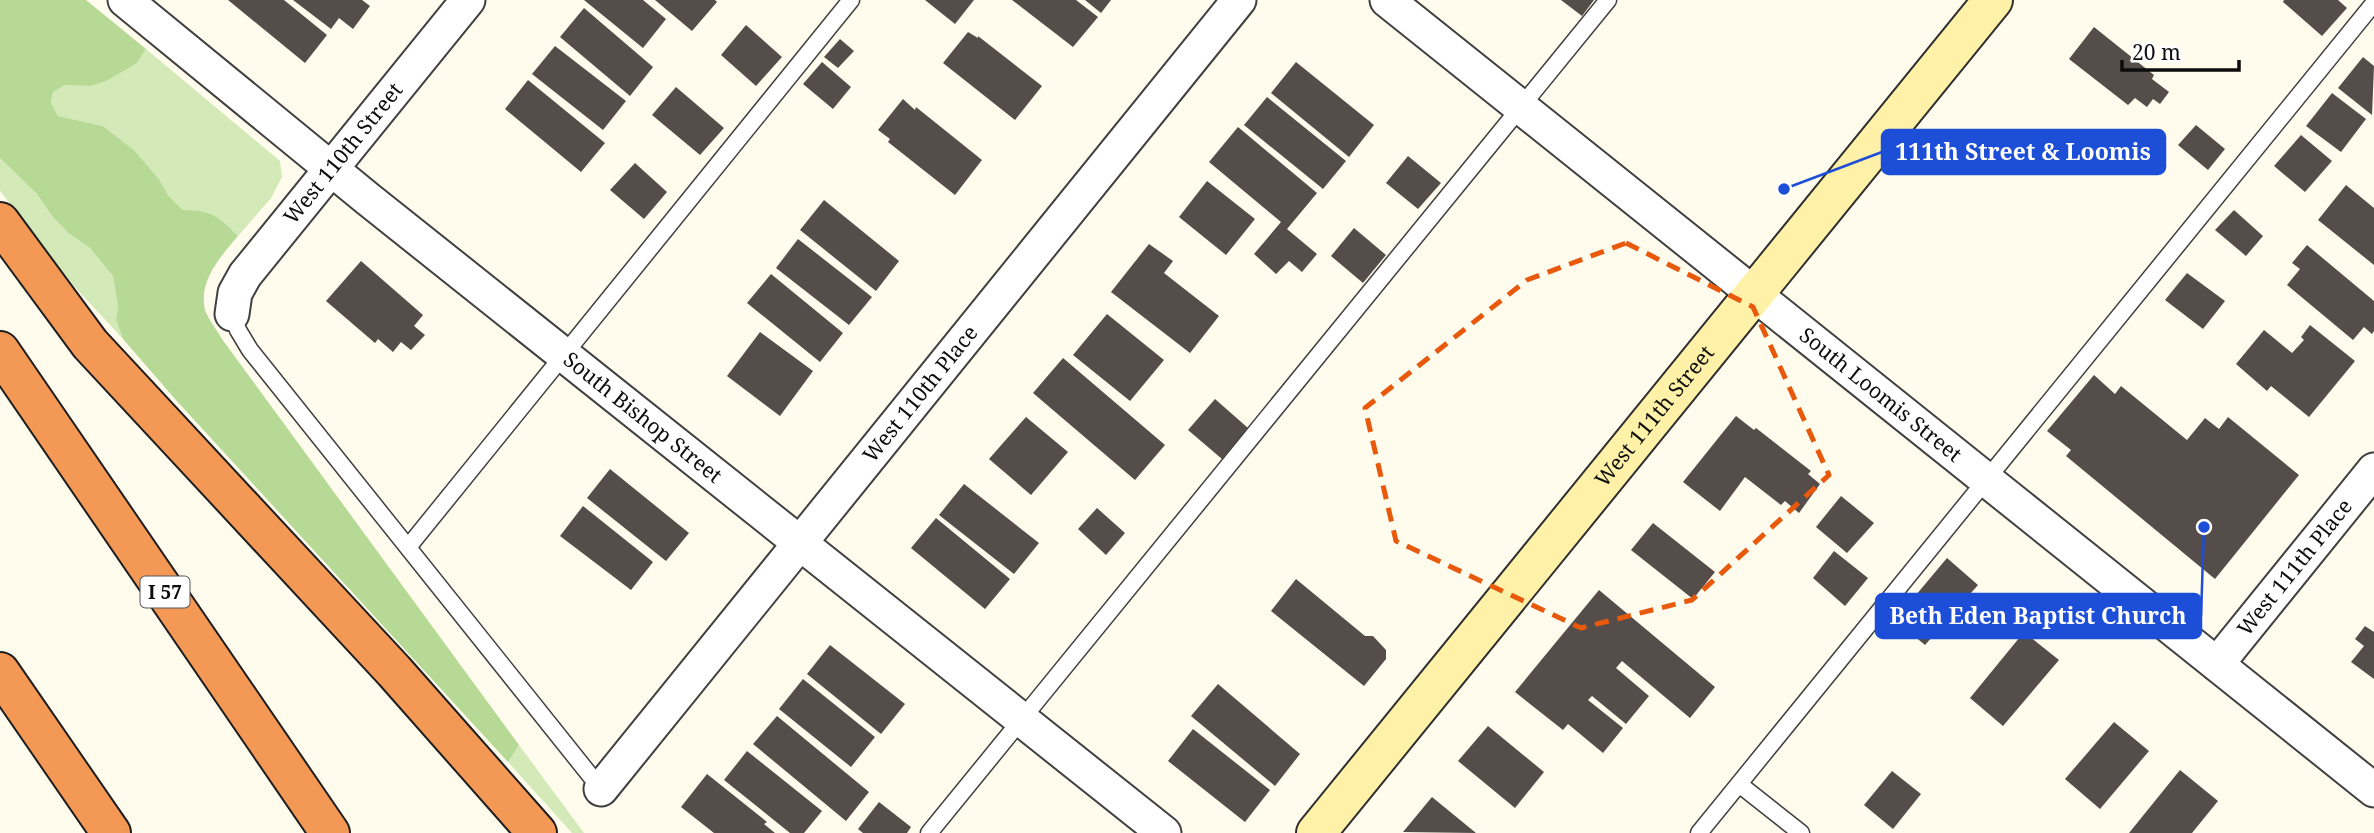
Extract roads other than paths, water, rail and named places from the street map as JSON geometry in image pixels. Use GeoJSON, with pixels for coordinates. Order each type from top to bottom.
{"type":"FeatureCollection","features":[{"type":"Feature","properties":{"kind":"highway"},"geometry":{"type":"LineString","coordinates":[[0,222],[90,344],[394,671],[537,833]]}},
{"type":"Feature","properties":{"kind":"highway","name":"I 57"},"geometry":{"type":"LineString","coordinates":[[0,351],[330,833]]}},
{"type":"Feature","properties":{"kind":"highway"},"geometry":{"type":"LineString","coordinates":[[0,672],[111,833]]}},
{"type":"Feature","properties":{"kind":"main road","name":"West 111th Street"},"geometry":{"type":"LineString","coordinates":[[1317,833],[1993,0]]}},
{"type":"Feature","properties":{"kind":"street","name":"South Bishop Street"},"geometry":{"type":"LineString","coordinates":[[125,0],[332,169],[1164,833]]}},
{"type":"Feature","properties":{"kind":"street","name":"West 110th Street"},"geometry":{"type":"LineString","coordinates":[[232,314],[235,293],[245,275],[468,0]]}},
{"type":"Feature","properties":{"kind":"street","name":"West 110th Place"},"geometry":{"type":"LineString","coordinates":[[601,789],[1239,0]]}},
{"type":"Feature","properties":{"kind":"street","name":"South Loomis Street"},"geometry":{"type":"LineString","coordinates":[[1387,0],[2374,790]]}},
{"type":"Feature","properties":{"kind":"street","name":"West 111th Place"},"geometry":{"type":"LineString","coordinates":[[2217,664],[2374,470]]}},
{"type":"Feature","properties":{"kind":"lane"},"geometry":{"type":"LineString","coordinates":[[409,546],[851,0]]}},
{"type":"Feature","properties":{"kind":"lane"},"geometry":{"type":"LineString","coordinates":[[929,833],[1608,0]]}},
{"type":"Feature","properties":{"kind":"lane"},"geometry":{"type":"LineString","coordinates":[[1699,833],[2374,3]]}},
{"type":"Feature","properties":{"kind":"lane"},"geometry":{"type":"LineString","coordinates":[[232,314],[250,350],[601,789]]}},
{"type":"Feature","properties":{"kind":"lane"},"geometry":{"type":"LineString","coordinates":[[1739,784],[1801,833]]}},
{"type":"Feature","properties":{"kind":"place","name":"111th Street & Loomis"},"geometry":{"type":"Point","coordinates":[1784,189]}},
{"type":"Feature","properties":{"kind":"place","name":"Beth Eden Baptist Church"},"geometry":{"type":"Point","coordinates":[2204,527]}}]}
